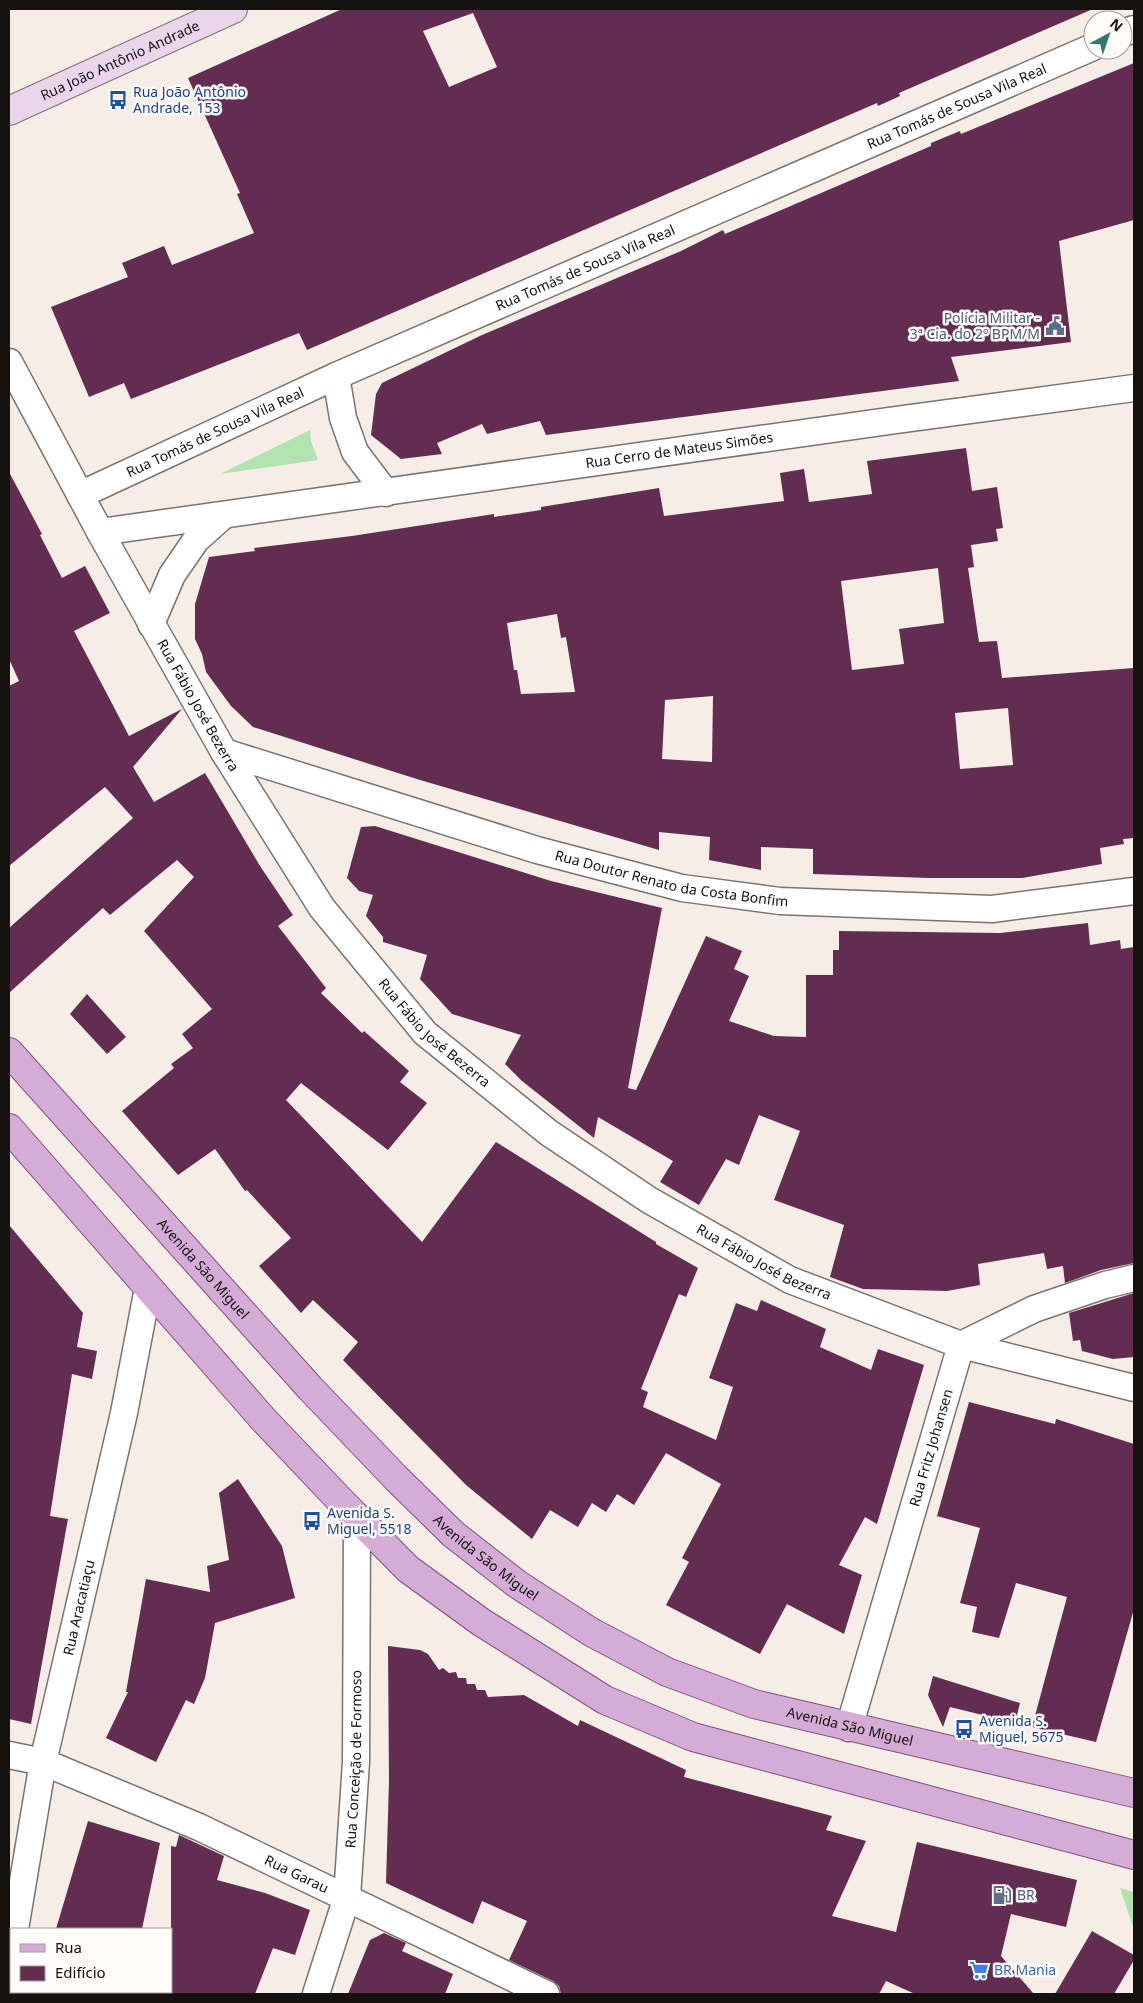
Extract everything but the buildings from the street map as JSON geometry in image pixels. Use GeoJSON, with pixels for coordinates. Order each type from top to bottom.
{"type":"FeatureCollection","features":[{"type":"Feature","properties":{"kind":"main road","name":"Avenida São Miguel"},"geometry":{"type":"LineString","coordinates":[[9,1052],[310,1388],[396,1478],[453,1534],[517,1584],[591,1632],[667,1672],[754,1704],[849,1728],[1134,1793]]}},
{"type":"Feature","properties":{"kind":"main road"},"geometry":{"type":"LineString","coordinates":[[9,1128],[263,1419],[358,1519],[408,1569],[481,1622],[605,1700],[693,1737],[1134,1855]]}},
{"type":"Feature","properties":{"kind":"street","name":"Rua João Antônio Andrade"},"geometry":{"type":"LineString","coordinates":[[9,111],[232,9]]}},
{"type":"Feature","properties":{"kind":"street","name":"Rua Tomás de Sousa Vila Real"},"geometry":{"type":"LineString","coordinates":[[80,495],[336,376],[1083,50]]}},
{"type":"Feature","properties":{"kind":"street","name":"Rua Fábio José Bezerra"},"geometry":{"type":"LineString","coordinates":[[9,362],[100,532],[224,752],[322,908],[425,1032],[549,1133],[649,1200],[790,1280],[961,1345],[1134,1388]]}},
{"type":"Feature","properties":{"kind":"street"},"geometry":{"type":"LineString","coordinates":[[336,376],[343,418],[355,452],[386,493]]}},
{"type":"Feature","properties":{"kind":"street","name":"Rua Cerro de Mateus Simões"},"geometry":{"type":"LineString","coordinates":[[100,532],[386,493],[822,429],[1134,388]]}},
{"type":"Feature","properties":{"kind":"street"},"geometry":{"type":"LineString","coordinates":[[151,624],[172,575],[196,540],[224,515]]}},
{"type":"Feature","properties":{"kind":"street","name":"Rua Doutor Renato da Costa Bonfim"},"geometry":{"type":"LineString","coordinates":[[224,752],[537,850],[682,888],[780,901],[992,909],[1134,891]]}},
{"type":"Feature","properties":{"kind":"street"},"geometry":{"type":"LineString","coordinates":[[961,1345],[1034,1309],[1105,1285],[1134,1278]]}},
{"type":"Feature","properties":{"kind":"street","name":"Rua Aracatiaçu"},"geometry":{"type":"LineString","coordinates":[[16,1928],[43,1762],[124,1413],[148,1288]]}},
{"type":"Feature","properties":{"kind":"street","name":"Rua Fritz Johansen"},"geometry":{"type":"LineString","coordinates":[[849,1728],[961,1345]]}},
{"type":"Feature","properties":{"kind":"street","name":"Rua Conceição de Formoso"},"geometry":{"type":"LineString","coordinates":[[316,1994],[347,1897],[356,1762],[358,1519]]}},
{"type":"Feature","properties":{"kind":"street","name":"Rua Garau"},"geometry":{"type":"LineString","coordinates":[[9,1755],[43,1762],[198,1827],[546,1994]]}},
{"type":"Feature","properties":{"kind":"green space"},"geometry":{"type":"Polygon","coordinates":[[[310,430],[311,441],[318,460],[220,474],[310,430]]]}},
{"type":"Feature","properties":{"kind":"green space"},"geometry":{"type":"Polygon","coordinates":[[[1120,1888],[1134,1892],[1134,1930],[1120,1888]]]}},
{"type":"Feature","properties":{"kind":"place","name":"Rua João Antônio Andrade, 153"},"geometry":{"type":"Point","coordinates":[118,100]}},
{"type":"Feature","properties":{"kind":"place","name":"Polícia Militar - 3ª Cia. do 2º BPM/M"},"geometry":{"type":"Point","coordinates":[1055,326]}},
{"type":"Feature","properties":{"kind":"place","name":"Avenida S. Miguel, 5518"},"geometry":{"type":"Point","coordinates":[312,1521]}},
{"type":"Feature","properties":{"kind":"place","name":"Avenida S. Miguel, 5675"},"geometry":{"type":"Point","coordinates":[964,1729]}},
{"type":"Feature","properties":{"kind":"place","name":"BR"},"geometry":{"type":"Point","coordinates":[1002,1895]}},
{"type":"Feature","properties":{"kind":"place","name":"BR Mania"},"geometry":{"type":"Point","coordinates":[979,1970]}}]}
